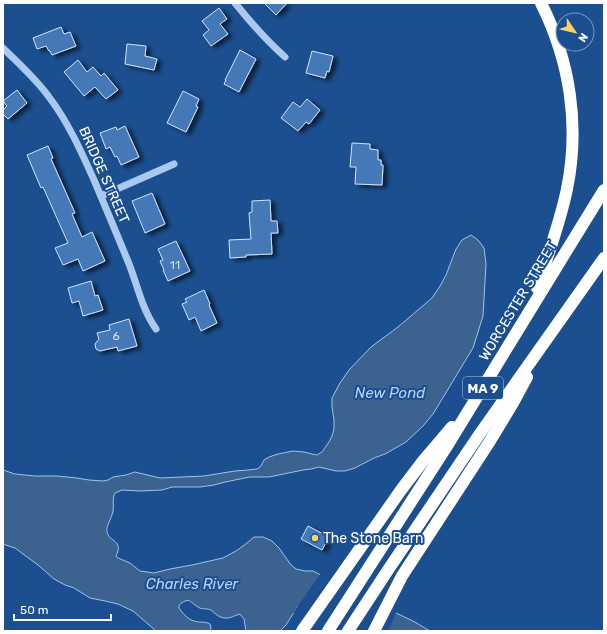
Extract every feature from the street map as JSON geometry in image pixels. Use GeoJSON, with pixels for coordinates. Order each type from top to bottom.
{"type":"FeatureCollection","features":[{"type":"Feature","properties":{"kind":"highway"},"geometry":{"type":"LineString","coordinates":[[530,310],[563,209],[570,174],[573,134],[570,94],[564,65],[557,41],[541,3]]}},
{"type":"Feature","properties":{"kind":"highway","name":"WORCESTER STREET"},"geometry":{"type":"LineString","coordinates":[[328,631],[478,396],[604,190]]}},
{"type":"Feature","properties":{"kind":"highway","name":"MA 9"},"geometry":{"type":"LineString","coordinates":[[348,631],[479,435],[604,258]]}},
{"type":"Feature","properties":{"kind":"highway"},"geometry":{"type":"LineString","coordinates":[[589,279],[604,266]]}},
{"type":"Feature","properties":{"kind":"highway"},"geometry":{"type":"LineString","coordinates":[[374,631],[395,587],[490,441],[513,403],[548,336]]}},
{"type":"Feature","properties":{"kind":"highway"},"geometry":{"type":"LineString","coordinates":[[302,631],[401,490],[478,396]]}},
{"type":"Feature","properties":{"kind":"street"},"geometry":{"type":"LineString","coordinates":[[235,3],[256,29],[274,48],[286,57]]}},
{"type":"Feature","properties":{"kind":"street","name":"BRIDGE STREET"},"geometry":{"type":"LineString","coordinates":[[3,48],[49,96],[72,134],[101,196],[128,260],[145,310],[156,329]]}},
{"type":"Feature","properties":{"kind":"street"},"geometry":{"type":"LineString","coordinates":[[101,196],[174,164]]}},
{"type":"Feature","properties":{"kind":"water"},"geometry":{"type":"Polygon","coordinates":[[[471,235],[478,240],[484,248],[486,264],[483,316],[473,348],[433,414],[406,442],[385,454],[345,471],[336,471],[319,467],[269,477],[250,477],[200,487],[172,487],[162,490],[140,491],[122,490],[114,495],[112,516],[107,529],[108,535],[117,544],[118,551],[116,556],[118,558],[130,563],[140,571],[154,573],[223,558],[236,551],[254,537],[263,537],[272,541],[296,569],[313,571],[430,631],[350,631],[298,606],[286,625],[280,631],[246,631],[244,619],[240,614],[229,618],[223,618],[211,610],[200,608],[189,601],[185,601],[179,605],[180,610],[196,622],[210,624],[210,631],[156,631],[133,611],[118,604],[90,598],[74,588],[54,579],[15,548],[3,544],[3,470],[15,474],[57,476],[103,481],[135,472],[160,478],[204,476],[257,469],[261,466],[264,460],[278,454],[293,451],[317,455],[322,452],[329,442],[334,429],[332,398],[340,383],[349,370],[371,347],[398,327],[432,298],[446,275],[456,249],[462,240],[471,235]]]}},
{"type":"Feature","properties":{"kind":"pier"},"geometry":{"type":"Polygon","coordinates":[[[321,573],[397,611],[388,631],[346,631],[299,608],[295,614],[293,613],[321,573]]]}},
{"type":"Feature","properties":{"kind":"building"},"geometry":{"type":"Polygon","coordinates":[[[264,3],[287,3],[276,15],[264,3]]]}},
{"type":"Feature","properties":{"kind":"building"},"geometry":{"type":"Polygon","coordinates":[[[219,8],[227,19],[220,24],[228,34],[211,46],[203,35],[209,30],[202,21],[219,8]]]}},
{"type":"Feature","properties":{"kind":"building"},"geometry":{"type":"Polygon","coordinates":[[[61,27],[64,34],[70,32],[76,46],[52,55],[46,46],[37,49],[33,38],[61,27]]]}},
{"type":"Feature","properties":{"kind":"building"},"geometry":{"type":"Polygon","coordinates":[[[127,44],[146,46],[145,56],[157,59],[154,70],[125,64],[127,44]]]}},
{"type":"Feature","properties":{"kind":"building"},"geometry":{"type":"Polygon","coordinates":[[[240,50],[256,59],[239,92],[224,84],[240,50]]]}},
{"type":"Feature","properties":{"kind":"building"},"geometry":{"type":"Polygon","coordinates":[[[312,51],[333,56],[329,72],[327,71],[325,78],[306,73],[312,51]]]}},
{"type":"Feature","properties":{"kind":"building"},"geometry":{"type":"Polygon","coordinates":[[[78,60],[87,72],[93,67],[101,76],[104,73],[118,90],[106,99],[95,87],[84,96],[64,72],[78,60]]]}},
{"type":"Feature","properties":{"kind":"building"},"geometry":{"type":"Polygon","coordinates":[[[17,90],[27,103],[8,119],[3,114],[3,110],[7,106],[3,101],[17,90]]]}},
{"type":"Feature","properties":{"kind":"building"},"geometry":{"type":"Polygon","coordinates":[[[183,91],[199,99],[196,106],[198,107],[186,132],[167,123],[183,91]]]}},
{"type":"Feature","properties":{"kind":"building"},"geometry":{"type":"Polygon","coordinates":[[[307,99],[320,110],[309,124],[306,122],[298,131],[281,118],[293,102],[300,107],[307,99]]]}},
{"type":"Feature","properties":{"kind":"building"},"geometry":{"type":"Polygon","coordinates":[[[125,126],[139,157],[121,165],[117,156],[115,157],[110,147],[106,149],[100,133],[116,127],[117,130],[125,126]]]}},
{"type":"Feature","properties":{"kind":"building"},"geometry":{"type":"Polygon","coordinates":[[[352,143],[370,144],[370,149],[378,150],[378,160],[381,160],[381,165],[383,165],[382,185],[355,184],[356,167],[350,167],[352,143]]]}},
{"type":"Feature","properties":{"kind":"building"},"geometry":{"type":"Polygon","coordinates":[[[48,146],[53,158],[51,159],[75,213],[72,214],[82,237],[92,232],[105,261],[83,271],[78,259],[63,265],[55,248],[68,243],[43,187],[41,188],[27,155],[48,146]]]}},
{"type":"Feature","properties":{"kind":"building"},"geometry":{"type":"Polygon","coordinates":[[[152,193],[165,224],[145,233],[132,201],[152,193]]]}},
{"type":"Feature","properties":{"kind":"building"},"geometry":{"type":"Polygon","coordinates":[[[270,200],[271,221],[277,221],[278,233],[271,233],[272,254],[246,255],[246,257],[230,258],[229,240],[251,239],[249,213],[252,212],[252,201],[270,200]]]}},
{"type":"Feature","properties":{"kind":"building"},"geometry":{"type":"Polygon","coordinates":[[[176,241],[190,271],[168,281],[160,261],[163,260],[158,249],[176,241]]]}},
{"type":"Feature","properties":{"kind":"building"},"geometry":{"type":"Polygon","coordinates":[[[91,281],[95,296],[98,295],[103,310],[83,316],[79,301],[72,303],[68,288],[91,281]]]}},
{"type":"Feature","properties":{"kind":"building"},"geometry":{"type":"Polygon","coordinates":[[[204,290],[217,323],[201,331],[195,317],[189,320],[182,304],[187,302],[185,299],[204,290]]]}},
{"type":"Feature","properties":{"kind":"building"},"geometry":{"type":"Polygon","coordinates":[[[129,319],[137,346],[118,351],[117,347],[100,351],[96,349],[95,344],[99,339],[97,333],[110,330],[109,325],[129,319]]]}},
{"type":"Feature","properties":{"kind":"building","name":"The Stone Barn"},"geometry":{"type":"Polygon","coordinates":[[[308,526],[329,537],[322,550],[301,539],[308,526]]]}},
{"type":"Feature","properties":{"kind":"place","name":"The Stone Barn"},"geometry":{"type":"Point","coordinates":[315,538]}},
{"type":"Feature","properties":{"kind":"water label","name":"New Pond"},"geometry":{"type":"Point","coordinates":[390,393]}},
{"type":"Feature","properties":{"kind":"water label","name":"Charles River"},"geometry":{"type":"Point","coordinates":[192,584]}}]}
